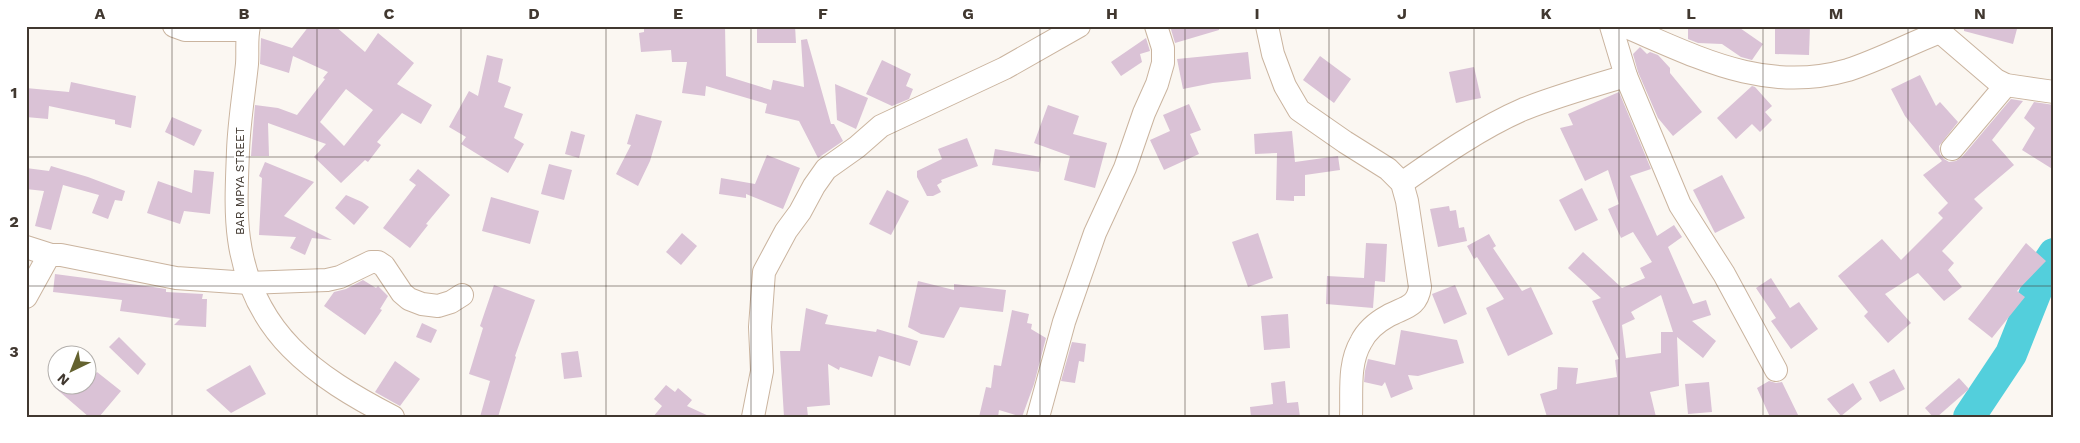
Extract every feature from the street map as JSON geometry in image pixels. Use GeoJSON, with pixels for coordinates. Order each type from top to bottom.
{"type":"FeatureCollection","features":[{"type":"Feature","properties":{"kind":"street"},"geometry":{"type":"LineString","coordinates":[[174,26],[186,30],[248,28]]}},
{"type":"Feature","properties":{"kind":"street"},"geometry":{"type":"LineString","coordinates":[[753,417],[762,371],[760,327],[764,272],[786,232],[826,168],[857,147],[880,126],[1005,68],[1079,26]]}},
{"type":"Feature","properties":{"kind":"street"},"geometry":{"type":"LineString","coordinates":[[1038,417],[1064,322],[1095,233],[1125,168],[1144,113],[1157,84],[1163,63],[1163,48],[1156,26]]}},
{"type":"Feature","properties":{"kind":"street"},"geometry":{"type":"LineString","coordinates":[[1267,26],[1273,54],[1285,86],[1299,110],[1388,169],[1402,183],[1407,201],[1420,287],[1418,298],[1408,308],[1389,315],[1373,325],[1361,341],[1353,360],[1351,417]]}},
{"type":"Feature","properties":{"kind":"street"},"geometry":{"type":"LineString","coordinates":[[1611,26],[1626,76],[1680,205],[1728,282],[1776,370]]}},
{"type":"Feature","properties":{"kind":"street"},"geometry":{"type":"LineString","coordinates":[[1624,26],[1716,64],[1747,74],[1778,77],[1817,76],[1848,69],[1941,29],[1996,80],[2006,85],[2054,92]]}},
{"type":"Feature","properties":{"kind":"street","name":"BAR MPYA STREET"},"geometry":{"type":"LineString","coordinates":[[248,28],[247,62],[239,127],[237,185],[238,237],[249,282],[262,311],[272,327],[294,350],[357,398],[393,417]]}},
{"type":"Feature","properties":{"kind":"street"},"geometry":{"type":"LineString","coordinates":[[1402,183],[1466,141],[1522,110],[1626,76]]}},
{"type":"Feature","properties":{"kind":"street"},"geometry":{"type":"LineString","coordinates":[[1952,149],[2006,85]]}},
{"type":"Feature","properties":{"kind":"street"},"geometry":{"type":"LineString","coordinates":[[26,247],[51,255],[61,255],[176,278],[249,282],[327,280],[340,277],[371,262],[378,262],[384,266],[402,293],[409,299],[422,304],[438,306],[451,302],[462,294]]}},
{"type":"Feature","properties":{"kind":"street"},"geometry":{"type":"LineString","coordinates":[[26,297],[51,255]]}},
{"type":"Feature","properties":{"kind":"building"},"geometry":{"type":"Polygon","coordinates":[[[309,26],[335,26],[365,52],[378,33],[414,63],[397,84],[432,105],[421,124],[402,113],[377,142],[381,145],[368,162],[365,160],[341,183],[314,157],[326,144],[268,123],[269,156],[251,156],[255,105],[278,108],[297,115],[325,79],[323,78],[328,72],[293,56],[289,73],[260,64],[261,38],[292,48],[309,26]],[[346,89],[320,122],[344,146],[373,110],[346,89]]]}},
{"type":"Feature","properties":{"kind":"building"},"geometry":{"type":"Polygon","coordinates":[[[644,26],[725,26],[726,76],[771,90],[773,80],[804,87],[801,40],[807,39],[831,124],[834,124],[843,141],[818,158],[799,121],[765,113],[767,104],[706,86],[705,96],[682,93],[687,62],[672,62],[671,50],[641,52],[639,33],[644,32],[644,26]]]}},
{"type":"Feature","properties":{"kind":"building"},"geometry":{"type":"Polygon","coordinates":[[[757,26],[795,26],[796,43],[757,43],[757,26]]]}},
{"type":"Feature","properties":{"kind":"building"},"geometry":{"type":"Polygon","coordinates":[[[1170,26],[1219,26],[1219,30],[1175,43],[1170,26]]]}},
{"type":"Feature","properties":{"kind":"building"},"geometry":{"type":"Polygon","coordinates":[[[1688,26],[1737,26],[1763,44],[1752,60],[1741,57],[1722,44],[1698,43],[1688,39],[1688,26]]]}},
{"type":"Feature","properties":{"kind":"building"},"geometry":{"type":"Polygon","coordinates":[[[1775,26],[1810,26],[1809,55],[1775,54],[1775,26]]]}},
{"type":"Feature","properties":{"kind":"building"},"geometry":{"type":"Polygon","coordinates":[[[1964,26],[2005,26],[2017,29],[2013,44],[1964,31],[1964,26]]]}},
{"type":"Feature","properties":{"kind":"building"},"geometry":{"type":"Polygon","coordinates":[[[1146,38],[1150,51],[1140,54],[1142,62],[1121,76],[1111,62],[1146,38]]]}},
{"type":"Feature","properties":{"kind":"building"},"geometry":{"type":"Polygon","coordinates":[[[1640,47],[1647,54],[1650,52],[1658,55],[1670,68],[1670,73],[1702,112],[1673,136],[1658,118],[1638,72],[1633,54],[1640,47]]]}},
{"type":"Feature","properties":{"kind":"building"},"geometry":{"type":"Polygon","coordinates":[[[1248,52],[1251,79],[1213,83],[1183,89],[1177,59],[1248,52]]]}},
{"type":"Feature","properties":{"kind":"building"},"geometry":{"type":"Polygon","coordinates":[[[487,55],[503,59],[498,82],[511,87],[504,107],[523,114],[514,138],[524,144],[508,173],[461,144],[466,137],[449,127],[469,91],[478,96],[487,55]]]}},
{"type":"Feature","properties":{"kind":"building"},"geometry":{"type":"Polygon","coordinates":[[[1320,56],[1351,79],[1334,103],[1303,80],[1320,56]]]}},
{"type":"Feature","properties":{"kind":"building"},"geometry":{"type":"Polygon","coordinates":[[[882,60],[911,74],[906,86],[913,89],[909,99],[892,106],[866,94],[882,60]]]}},
{"type":"Feature","properties":{"kind":"building"},"geometry":{"type":"Polygon","coordinates":[[[1474,67],[1481,98],[1456,103],[1449,72],[1474,67]]]}},
{"type":"Feature","properties":{"kind":"building"},"geometry":{"type":"Polygon","coordinates":[[[1920,75],[1936,106],[1940,102],[1958,122],[1939,146],[1940,154],[1949,162],[1956,161],[1962,157],[2011,99],[2023,101],[1992,140],[2014,165],[1974,199],[1983,208],[1942,251],[1954,263],[1948,270],[1962,287],[1944,301],[1918,273],[1885,294],[1911,323],[1888,343],[1864,316],[1868,312],[1838,276],[1882,239],[1901,260],[1943,218],[1938,213],[1948,203],[1923,175],[1942,161],[1905,116],[1891,89],[1920,75]]]}},
{"type":"Feature","properties":{"kind":"building"},"geometry":{"type":"Polygon","coordinates":[[[71,82],[136,96],[131,128],[115,124],[115,120],[49,106],[48,119],[26,117],[26,88],[69,92],[71,82]]]}},
{"type":"Feature","properties":{"kind":"building"},"geometry":{"type":"Polygon","coordinates":[[[835,84],[868,98],[856,129],[837,120],[835,84]]]}},
{"type":"Feature","properties":{"kind":"building"},"geometry":{"type":"Polygon","coordinates":[[[1752,86],[1772,106],[1765,112],[1772,120],[1760,132],[1752,124],[1736,139],[1717,118],[1752,86]]]}},
{"type":"Feature","properties":{"kind":"building"},"geometry":{"type":"Polygon","coordinates":[[[1619,92],[1651,169],[1630,176],[1657,236],[1674,225],[1682,237],[1668,247],[1693,304],[1706,300],[1711,315],[1692,321],[1716,341],[1703,358],[1677,337],[1679,386],[1650,392],[1656,417],[1547,417],[1540,394],[1557,389],[1558,367],[1578,368],[1576,384],[1617,377],[1615,360],[1619,359],[1592,301],[1601,298],[1568,268],[1583,252],[1622,288],[1645,278],[1640,268],[1652,262],[1633,232],[1621,238],[1608,209],[1619,204],[1608,170],[1585,181],[1560,128],[1573,125],[1568,114],[1619,92]],[[1661,295],[1631,312],[1635,319],[1622,325],[1626,358],[1661,353],[1661,332],[1673,332],[1661,295]]]}},
{"type":"Feature","properties":{"kind":"building"},"geometry":{"type":"Polygon","coordinates":[[[2034,102],[2054,105],[2054,170],[2022,150],[2035,128],[2024,118],[2034,102]]]}},
{"type":"Feature","properties":{"kind":"building"},"geometry":{"type":"Polygon","coordinates":[[[1189,104],[1201,130],[1190,134],[1199,154],[1164,170],[1150,140],[1170,131],[1163,115],[1189,104]]]}},
{"type":"Feature","properties":{"kind":"building"},"geometry":{"type":"Polygon","coordinates":[[[1048,105],[1079,116],[1073,134],[1107,143],[1095,188],[1064,180],[1070,156],[1034,143],[1048,105]]]}},
{"type":"Feature","properties":{"kind":"building"},"geometry":{"type":"Polygon","coordinates":[[[636,114],[662,121],[650,161],[638,186],[616,174],[631,145],[627,144],[636,114]]]}},
{"type":"Feature","properties":{"kind":"building"},"geometry":{"type":"Polygon","coordinates":[[[172,117],[202,130],[194,146],[165,132],[172,117]]]}},
{"type":"Feature","properties":{"kind":"building"},"geometry":{"type":"Polygon","coordinates":[[[571,131],[585,135],[579,158],[565,154],[571,131]]]}},
{"type":"Feature","properties":{"kind":"building"},"geometry":{"type":"Polygon","coordinates":[[[1292,131],[1295,162],[1338,156],[1340,170],[1305,175],[1305,196],[1294,196],[1294,201],[1276,200],[1277,153],[1255,154],[1254,134],[1292,131]]]}},
{"type":"Feature","properties":{"kind":"building"},"geometry":{"type":"Polygon","coordinates":[[[967,138],[978,166],[941,180],[942,182],[937,185],[941,192],[933,196],[927,196],[917,177],[917,171],[942,159],[938,149],[967,138]]]}},
{"type":"Feature","properties":{"kind":"building"},"geometry":{"type":"Polygon","coordinates":[[[995,149],[1041,157],[1039,172],[992,165],[995,149]]]}},
{"type":"Feature","properties":{"kind":"building"},"geometry":{"type":"Polygon","coordinates":[[[767,155],[800,168],[783,209],[746,194],[746,198],[719,194],[721,178],[755,184],[767,155]]]}},
{"type":"Feature","properties":{"kind":"building"},"geometry":{"type":"Polygon","coordinates":[[[265,162],[314,182],[284,216],[332,240],[312,238],[305,255],[290,248],[296,237],[259,235],[262,178],[259,176],[265,162]]]}},
{"type":"Feature","properties":{"kind":"building"},"geometry":{"type":"Polygon","coordinates":[[[549,164],[572,170],[564,200],[541,194],[549,164]]]}},
{"type":"Feature","properties":{"kind":"building"},"geometry":{"type":"Polygon","coordinates":[[[51,166],[125,191],[122,201],[115,200],[108,219],[92,213],[99,195],[63,185],[51,230],[35,226],[44,191],[26,189],[26,168],[49,171],[51,166]]]}},
{"type":"Feature","properties":{"kind":"building"},"geometry":{"type":"Polygon","coordinates":[[[418,169],[450,195],[426,224],[428,225],[410,248],[383,228],[416,185],[409,180],[418,169]]]}},
{"type":"Feature","properties":{"kind":"building"},"geometry":{"type":"Polygon","coordinates":[[[194,170],[214,172],[210,214],[184,211],[180,224],[147,213],[158,181],[192,193],[194,170]]]}},
{"type":"Feature","properties":{"kind":"building"},"geometry":{"type":"Polygon","coordinates":[[[1722,175],[1745,218],[1715,233],[1693,190],[1722,175]]]}},
{"type":"Feature","properties":{"kind":"building"},"geometry":{"type":"Polygon","coordinates":[[[1582,188],[1598,220],[1575,231],[1559,200],[1582,188]]]}},
{"type":"Feature","properties":{"kind":"building"},"geometry":{"type":"Polygon","coordinates":[[[887,190],[909,201],[891,235],[869,224],[887,190]]]}},
{"type":"Feature","properties":{"kind":"building"},"geometry":{"type":"Polygon","coordinates":[[[346,195],[369,207],[354,225],[335,208],[346,195]]]}},
{"type":"Feature","properties":{"kind":"building"},"geometry":{"type":"Polygon","coordinates":[[[491,197],[539,211],[530,244],[482,231],[491,197]]]}},
{"type":"Feature","properties":{"kind":"building"},"geometry":{"type":"Polygon","coordinates":[[[1449,206],[1450,211],[1456,210],[1459,228],[1464,227],[1467,241],[1438,247],[1430,209],[1449,206]]]}},
{"type":"Feature","properties":{"kind":"building"},"geometry":{"type":"Polygon","coordinates":[[[682,233],[697,246],[681,265],[666,252],[682,233]]]}},
{"type":"Feature","properties":{"kind":"building"},"geometry":{"type":"Polygon","coordinates":[[[1258,233],[1273,278],[1248,287],[1232,242],[1258,233]]]}},
{"type":"Feature","properties":{"kind":"building"},"geometry":{"type":"Polygon","coordinates":[[[1489,234],[1496,246],[1493,248],[1522,291],[1531,287],[1553,334],[1508,356],[1486,308],[1504,299],[1477,257],[1474,259],[1467,246],[1489,234]]]}},
{"type":"Feature","properties":{"kind":"building"},"geometry":{"type":"Polygon","coordinates":[[[1366,243],[1387,244],[1385,282],[1375,281],[1373,308],[1326,304],[1327,276],[1364,278],[1366,243]]]}},
{"type":"Feature","properties":{"kind":"building"},"geometry":{"type":"Polygon","coordinates":[[[2026,243],[2046,261],[2017,291],[2025,297],[1992,338],[1968,319],[2026,243]]]}},
{"type":"Feature","properties":{"kind":"building"},"geometry":{"type":"Polygon","coordinates":[[[55,274],[166,289],[166,292],[203,294],[202,299],[207,299],[206,327],[174,325],[180,319],[120,311],[122,300],[53,292],[55,274]]]}},
{"type":"Feature","properties":{"kind":"building"},"geometry":{"type":"Polygon","coordinates":[[[1771,278],[1790,308],[1799,302],[1818,329],[1791,349],[1771,321],[1776,318],[1756,288],[1771,278]]]}},
{"type":"Feature","properties":{"kind":"building"},"geometry":{"type":"Polygon","coordinates":[[[363,280],[376,288],[378,286],[388,296],[380,309],[382,310],[365,335],[324,306],[334,292],[346,289],[363,280]]]}},
{"type":"Feature","properties":{"kind":"building"},"geometry":{"type":"Polygon","coordinates":[[[918,281],[954,290],[954,284],[1006,290],[1003,312],[960,307],[944,338],[921,334],[908,327],[918,281]]]}},
{"type":"Feature","properties":{"kind":"building"},"geometry":{"type":"Polygon","coordinates":[[[494,285],[535,300],[515,356],[498,417],[480,417],[490,381],[469,374],[483,328],[480,326],[494,285]]]}},
{"type":"Feature","properties":{"kind":"building"},"geometry":{"type":"Polygon","coordinates":[[[1455,285],[1467,314],[1444,324],[1432,294],[1455,285]]]}},
{"type":"Feature","properties":{"kind":"building"},"geometry":{"type":"Polygon","coordinates":[[[806,308],[828,315],[825,324],[876,332],[877,329],[918,341],[910,366],[879,356],[872,377],[840,367],[839,370],[828,364],[830,405],[807,407],[808,417],[784,417],[780,351],[800,351],[806,308]]]}},
{"type":"Feature","properties":{"kind":"building"},"geometry":{"type":"Polygon","coordinates":[[[1012,310],[1029,314],[1027,323],[1032,324],[1031,329],[1046,338],[1034,384],[1022,417],[999,410],[998,417],[979,417],[986,387],[991,388],[994,365],[1001,366],[1012,310]]]}},
{"type":"Feature","properties":{"kind":"building"},"geometry":{"type":"Polygon","coordinates":[[[1288,314],[1290,348],[1264,350],[1261,316],[1288,314]]]}},
{"type":"Feature","properties":{"kind":"building"},"geometry":{"type":"Polygon","coordinates":[[[422,323],[437,330],[431,343],[416,337],[422,323]]]}},
{"type":"Feature","properties":{"kind":"building"},"geometry":{"type":"Polygon","coordinates":[[[1401,330],[1457,340],[1464,363],[1418,376],[1408,375],[1413,389],[1391,398],[1385,382],[1382,386],[1364,382],[1365,371],[1368,359],[1395,365],[1401,330]]]}},
{"type":"Feature","properties":{"kind":"building"},"geometry":{"type":"Polygon","coordinates":[[[119,337],[146,364],[138,375],[109,347],[119,337]]]}},
{"type":"Feature","properties":{"kind":"building"},"geometry":{"type":"Polygon","coordinates":[[[1072,342],[1086,344],[1084,362],[1079,361],[1075,383],[1061,381],[1072,342]]]}},
{"type":"Feature","properties":{"kind":"building"},"geometry":{"type":"Polygon","coordinates":[[[578,351],[582,377],[564,379],[561,353],[578,351]]]}},
{"type":"Feature","properties":{"kind":"building"},"geometry":{"type":"Polygon","coordinates":[[[395,361],[420,379],[400,406],[375,392],[395,361]]]}},
{"type":"Feature","properties":{"kind":"building"},"geometry":{"type":"Polygon","coordinates":[[[250,365],[266,394],[231,413],[206,390],[250,365]]]}},
{"type":"Feature","properties":{"kind":"building"},"geometry":{"type":"Polygon","coordinates":[[[1894,369],[1905,389],[1880,402],[1869,382],[1894,369]]]}},
{"type":"Feature","properties":{"kind":"building"},"geometry":{"type":"Polygon","coordinates":[[[98,373],[121,391],[99,417],[89,417],[65,396],[98,396],[98,373]]]}},
{"type":"Feature","properties":{"kind":"building"},"geometry":{"type":"Polygon","coordinates":[[[1959,378],[1969,389],[1937,417],[1933,417],[1925,408],[1959,378]]]}},
{"type":"Feature","properties":{"kind":"building"},"geometry":{"type":"Polygon","coordinates":[[[1285,381],[1287,403],[1298,402],[1300,417],[1251,417],[1250,407],[1273,404],[1271,383],[1285,381]]]}},
{"type":"Feature","properties":{"kind":"building"},"geometry":{"type":"Polygon","coordinates":[[[1769,381],[1782,382],[1799,417],[1770,417],[1757,388],[1769,381]]]}},
{"type":"Feature","properties":{"kind":"building"},"geometry":{"type":"Polygon","coordinates":[[[1709,382],[1712,412],[1688,414],[1685,384],[1709,382]]]}},
{"type":"Feature","properties":{"kind":"building"},"geometry":{"type":"Polygon","coordinates":[[[1853,383],[1862,399],[1841,416],[1827,399],[1853,383]]]}},
{"type":"Feature","properties":{"kind":"building"},"geometry":{"type":"Polygon","coordinates":[[[666,385],[675,392],[678,388],[692,400],[687,406],[711,417],[653,417],[662,406],[654,399],[666,385]]]}},
{"type":"Feature","properties":{"kind":"waterway"},"geometry":{"type":"LineString","coordinates":[[1969,417],[2011,354],[2046,266],[2054,254]]}}]}
